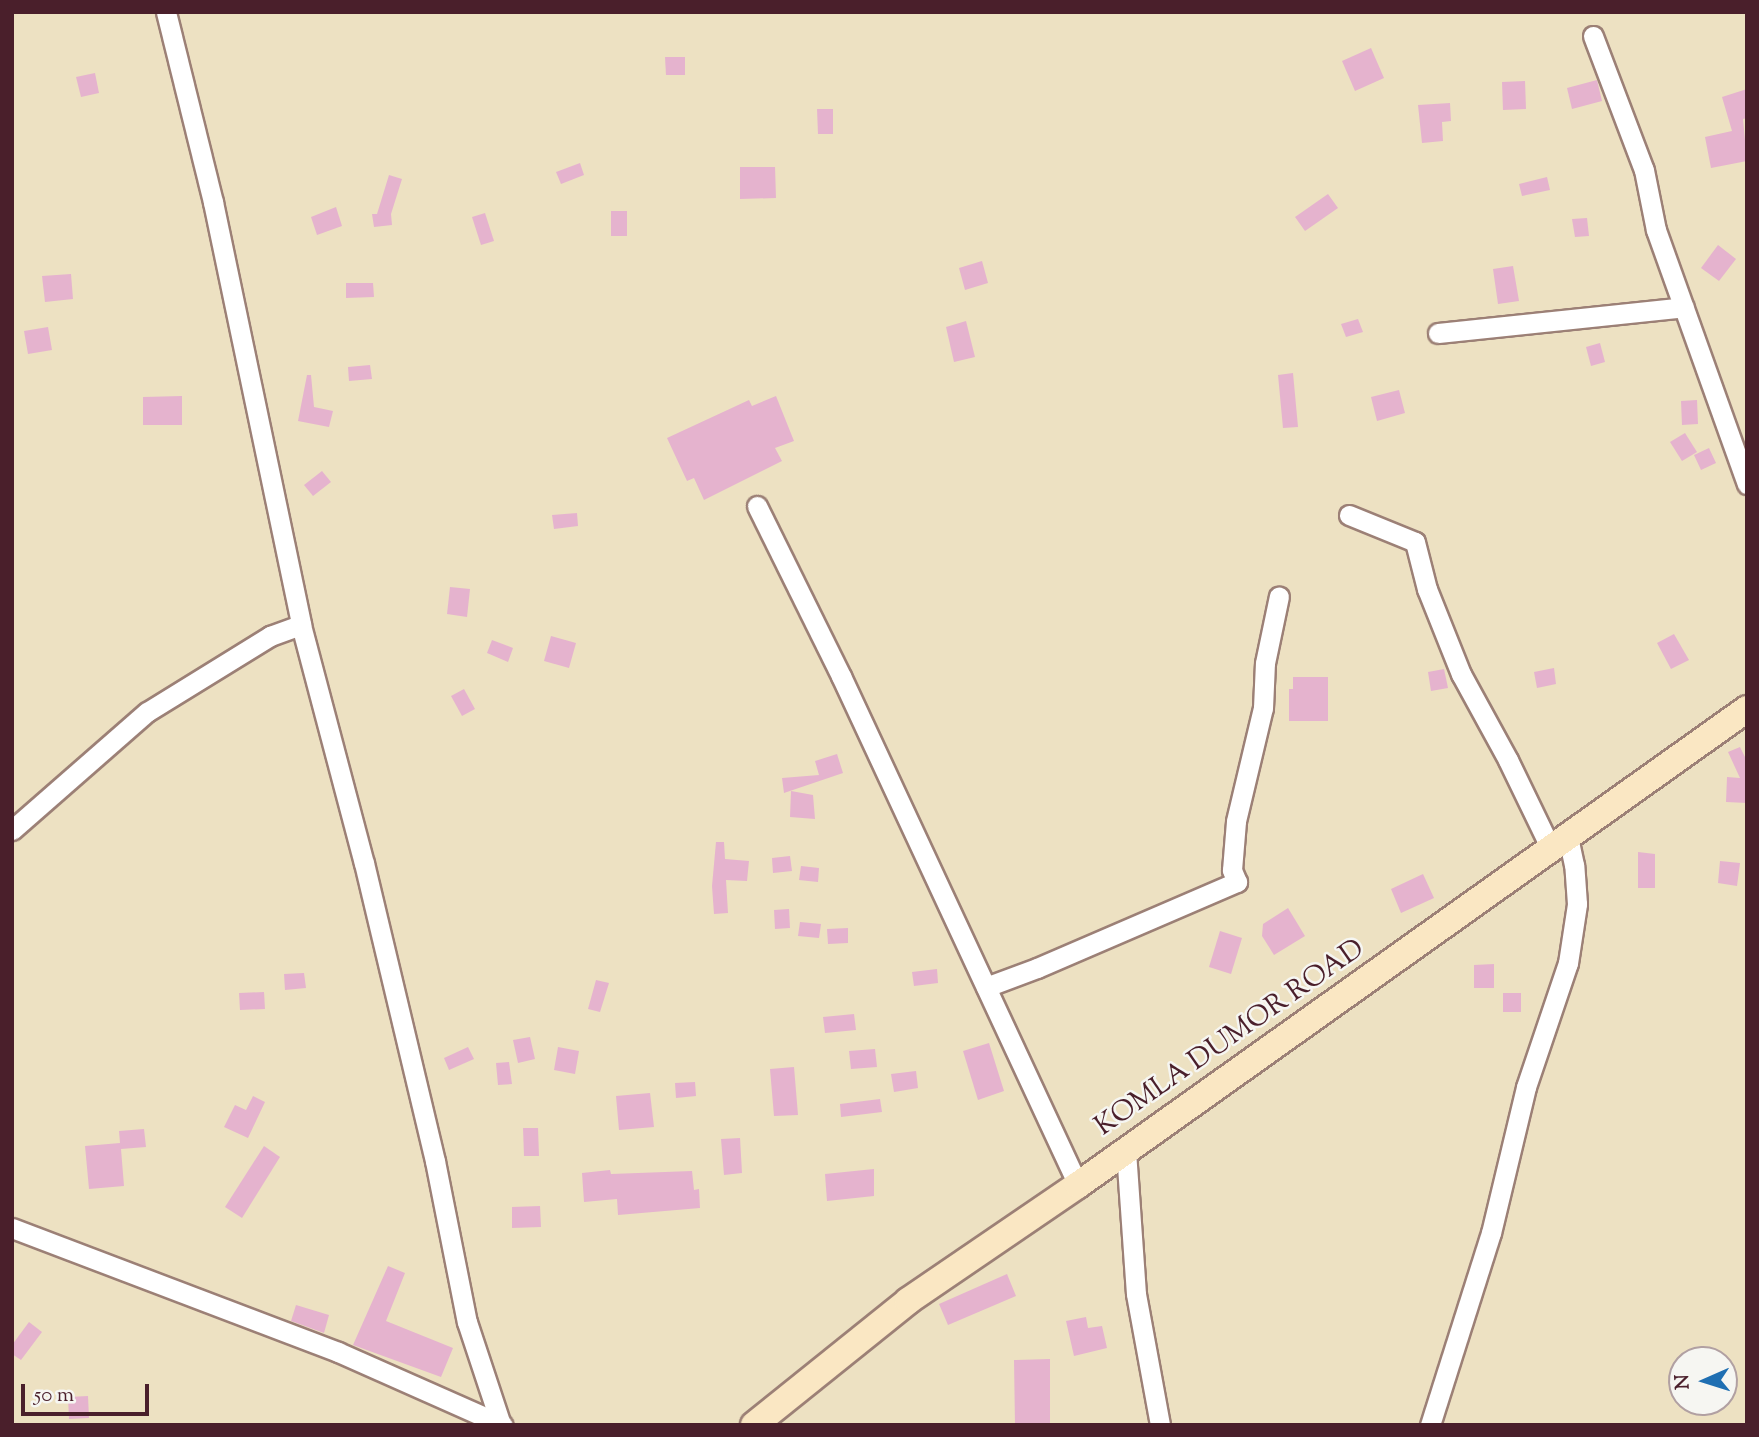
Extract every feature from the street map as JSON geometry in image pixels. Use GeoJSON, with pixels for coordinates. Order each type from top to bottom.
{"type":"FeatureCollection","features":[{"type":"Feature","properties":{"kind":"street"},"geometry":{"type":"LineString","coordinates":[[166,12],[213,202],[301,625],[364,863],[432,1147],[467,1322],[501,1424]]}},
{"type":"Feature","properties":{"kind":"street"},"geometry":{"type":"LineString","coordinates":[[1593,36],[1644,170],[1656,230],[1747,484]]}},
{"type":"Feature","properties":{"kind":"street"},"geometry":{"type":"LineString","coordinates":[[1438,333],[1684,307]]}},
{"type":"Feature","properties":{"kind":"street"},"geometry":{"type":"LineString","coordinates":[[757,506],[841,676],[1078,1185]]}},
{"type":"Feature","properties":{"kind":"street"},"geometry":{"type":"LineString","coordinates":[[1349,514],[1415,542],[1427,589],[1461,674],[1508,760],[1560,843],[1577,904],[1568,963],[1526,1087],[1490,1233],[1430,1425]]}},
{"type":"Feature","properties":{"kind":"street"},"geometry":{"type":"LineString","coordinates":[[986,987],[1226,890],[1237,882],[1232,870],[1236,821],[1263,708],[1265,663],[1279,596]]}},
{"type":"Feature","properties":{"kind":"street"},"geometry":{"type":"LineString","coordinates":[[12,830],[147,712],[270,636],[301,625]]}},
{"type":"Feature","properties":{"kind":"street","name":"KOMLA DUMOR ROAD"},"geometry":{"type":"LineString","coordinates":[[754,1425],[908,1301],[1078,1185],[1747,709]]}},
{"type":"Feature","properties":{"kind":"street"},"geometry":{"type":"LineString","coordinates":[[1126,1151],[1136,1294],[1160,1425]]}},
{"type":"Feature","properties":{"kind":"street"},"geometry":{"type":"LineString","coordinates":[[12,1228],[338,1353],[501,1424]]}},
{"type":"Feature","properties":{"kind":"building"},"geometry":{"type":"Polygon","coordinates":[[[1371,48],[1384,78],[1355,91],[1342,61],[1371,48]]]}},
{"type":"Feature","properties":{"kind":"building"},"geometry":{"type":"Polygon","coordinates":[[[665,57],[685,57],[685,75],[666,75],[665,57]]]}},
{"type":"Feature","properties":{"kind":"building"},"geometry":{"type":"Polygon","coordinates":[[[95,73],[99,93],[81,97],[76,77],[95,73]]]}},
{"type":"Feature","properties":{"kind":"building"},"geometry":{"type":"Polygon","coordinates":[[[1597,80],[1602,101],[1572,109],[1567,88],[1597,80]]]}},
{"type":"Feature","properties":{"kind":"building"},"geometry":{"type":"Polygon","coordinates":[[[1525,81],[1526,109],[1503,110],[1502,82],[1525,81]]]}},
{"type":"Feature","properties":{"kind":"building"},"geometry":{"type":"Polygon","coordinates":[[[1747,89],[1747,118],[1743,119],[1747,161],[1711,168],[1705,137],[1732,131],[1722,97],[1747,89]]]}},
{"type":"Feature","properties":{"kind":"building"},"geometry":{"type":"Polygon","coordinates":[[[1450,103],[1451,121],[1442,122],[1443,141],[1422,143],[1418,105],[1450,103]]]}},
{"type":"Feature","properties":{"kind":"building"},"geometry":{"type":"Polygon","coordinates":[[[817,109],[833,109],[833,134],[818,134],[817,109]]]}},
{"type":"Feature","properties":{"kind":"building"},"geometry":{"type":"Polygon","coordinates":[[[580,163],[584,175],[561,184],[556,172],[580,163]]]}},
{"type":"Feature","properties":{"kind":"building"},"geometry":{"type":"Polygon","coordinates":[[[740,167],[775,167],[776,198],[740,199],[740,167]]]}},
{"type":"Feature","properties":{"kind":"building"},"geometry":{"type":"Polygon","coordinates":[[[389,175],[402,179],[391,214],[392,225],[374,227],[372,214],[377,214],[389,175]]]}},
{"type":"Feature","properties":{"kind":"building"},"geometry":{"type":"Polygon","coordinates":[[[1547,177],[1550,190],[1522,196],[1519,184],[1547,177]]]}},
{"type":"Feature","properties":{"kind":"building"},"geometry":{"type":"Polygon","coordinates":[[[1328,194],[1338,208],[1305,231],[1295,217],[1328,194]]]}},
{"type":"Feature","properties":{"kind":"building"},"geometry":{"type":"Polygon","coordinates":[[[336,207],[342,226],[317,235],[311,217],[336,207]]]}},
{"type":"Feature","properties":{"kind":"building"},"geometry":{"type":"Polygon","coordinates":[[[611,211],[627,211],[627,236],[611,236],[611,211]]]}},
{"type":"Feature","properties":{"kind":"building"},"geometry":{"type":"Polygon","coordinates":[[[485,213],[494,241],[481,245],[472,217],[485,213]]]}},
{"type":"Feature","properties":{"kind":"building"},"geometry":{"type":"Polygon","coordinates":[[[1587,218],[1589,236],[1575,237],[1572,219],[1587,218]]]}},
{"type":"Feature","properties":{"kind":"building"},"geometry":{"type":"Polygon","coordinates":[[[1718,245],[1736,259],[1719,281],[1701,268],[1718,245]]]}},
{"type":"Feature","properties":{"kind":"building"},"geometry":{"type":"Polygon","coordinates":[[[982,261],[988,283],[965,290],[959,268],[982,261]]]}},
{"type":"Feature","properties":{"kind":"building"},"geometry":{"type":"Polygon","coordinates":[[[1513,266],[1519,301],[1498,304],[1493,269],[1513,266]]]}},
{"type":"Feature","properties":{"kind":"building"},"geometry":{"type":"Polygon","coordinates":[[[71,274],[73,299],[45,302],[42,276],[71,274]]]}},
{"type":"Feature","properties":{"kind":"building"},"geometry":{"type":"Polygon","coordinates":[[[346,283],[373,283],[374,297],[346,298],[346,283]]]}},
{"type":"Feature","properties":{"kind":"building"},"geometry":{"type":"Polygon","coordinates":[[[1358,319],[1363,332],[1346,337],[1341,324],[1358,319]]]}},
{"type":"Feature","properties":{"kind":"building"},"geometry":{"type":"Polygon","coordinates":[[[966,321],[975,357],[954,362],[946,327],[966,321]]]}},
{"type":"Feature","properties":{"kind":"building"},"geometry":{"type":"Polygon","coordinates":[[[48,327],[52,350],[28,354],[24,331],[48,327]]]}},
{"type":"Feature","properties":{"kind":"building"},"geometry":{"type":"Polygon","coordinates":[[[1600,343],[1605,362],[1591,366],[1586,347],[1600,343]]]}},
{"type":"Feature","properties":{"kind":"building"},"geometry":{"type":"Polygon","coordinates":[[[370,365],[372,379],[349,381],[348,367],[370,365]]]}},
{"type":"Feature","properties":{"kind":"building"},"geometry":{"type":"Polygon","coordinates":[[[1293,373],[1298,427],[1283,428],[1278,375],[1293,373]]]}},
{"type":"Feature","properties":{"kind":"building"},"geometry":{"type":"Polygon","coordinates":[[[307,375],[311,375],[314,407],[333,411],[329,427],[298,421],[307,375]]]}},
{"type":"Feature","properties":{"kind":"building"},"geometry":{"type":"Polygon","coordinates":[[[1399,390],[1405,413],[1377,421],[1371,397],[1399,390]]]}},
{"type":"Feature","properties":{"kind":"building"},"geometry":{"type":"Polygon","coordinates":[[[182,396],[182,425],[143,425],[143,397],[182,396]]]}},
{"type":"Feature","properties":{"kind":"building"},"geometry":{"type":"Polygon","coordinates":[[[776,396],[794,441],[775,448],[782,461],[704,500],[694,478],[687,481],[667,438],[749,400],[752,406],[776,396]]]}},
{"type":"Feature","properties":{"kind":"building"},"geometry":{"type":"Polygon","coordinates":[[[1697,400],[1698,424],[1682,425],[1681,401],[1697,400]]]}},
{"type":"Feature","properties":{"kind":"building"},"geometry":{"type":"Polygon","coordinates":[[[1685,433],[1697,452],[1682,461],[1670,442],[1685,433]]]}},
{"type":"Feature","properties":{"kind":"building"},"geometry":{"type":"Polygon","coordinates":[[[1709,448],[1716,463],[1701,470],[1694,455],[1709,448]]]}},
{"type":"Feature","properties":{"kind":"building"},"geometry":{"type":"Polygon","coordinates":[[[322,471],[331,482],[313,496],[304,485],[322,471]]]}},
{"type":"Feature","properties":{"kind":"building"},"geometry":{"type":"Polygon","coordinates":[[[577,513],[578,526],[554,529],[552,515],[577,513]]]}},
{"type":"Feature","properties":{"kind":"building"},"geometry":{"type":"Polygon","coordinates":[[[450,587],[470,589],[467,617],[447,614],[450,587]]]}},
{"type":"Feature","properties":{"kind":"building"},"geometry":{"type":"Polygon","coordinates":[[[1674,634],[1689,660],[1671,669],[1657,643],[1674,634]]]}},
{"type":"Feature","properties":{"kind":"building"},"geometry":{"type":"Polygon","coordinates":[[[551,636],[576,643],[569,668],[544,661],[551,636]]]}},
{"type":"Feature","properties":{"kind":"building"},"geometry":{"type":"Polygon","coordinates":[[[492,640],[513,648],[508,662],[487,653],[492,640]]]}},
{"type":"Feature","properties":{"kind":"building"},"geometry":{"type":"Polygon","coordinates":[[[1554,668],[1556,684],[1537,688],[1534,672],[1554,668]]]}},
{"type":"Feature","properties":{"kind":"building"},"geometry":{"type":"Polygon","coordinates":[[[1444,669],[1448,688],[1431,691],[1428,672],[1444,669]]]}},
{"type":"Feature","properties":{"kind":"building"},"geometry":{"type":"Polygon","coordinates":[[[1293,677],[1328,677],[1328,721],[1289,721],[1289,689],[1293,689],[1293,677]]]}},
{"type":"Feature","properties":{"kind":"building"},"geometry":{"type":"Polygon","coordinates":[[[464,689],[475,709],[462,716],[451,696],[464,689]]]}},
{"type":"Feature","properties":{"kind":"building"},"geometry":{"type":"Polygon","coordinates":[[[1740,747],[1747,761],[1747,803],[1726,802],[1727,777],[1740,778],[1728,752],[1740,747]]]}},
{"type":"Feature","properties":{"kind":"building"},"geometry":{"type":"Polygon","coordinates":[[[837,754],[843,773],[784,793],[782,778],[819,775],[815,761],[837,754]]]}},
{"type":"Feature","properties":{"kind":"building"},"geometry":{"type":"Polygon","coordinates":[[[791,791],[813,795],[815,819],[790,817],[791,791]]]}},
{"type":"Feature","properties":{"kind":"building"},"geometry":{"type":"Polygon","coordinates":[[[716,842],[724,842],[725,859],[749,861],[747,881],[726,880],[728,913],[714,914],[712,886],[716,842]]]}},
{"type":"Feature","properties":{"kind":"building"},"geometry":{"type":"Polygon","coordinates":[[[1638,852],[1655,854],[1655,888],[1638,888],[1638,852]]]}},
{"type":"Feature","properties":{"kind":"building"},"geometry":{"type":"Polygon","coordinates":[[[790,856],[792,871],[773,873],[772,858],[790,856]]]}},
{"type":"Feature","properties":{"kind":"building"},"geometry":{"type":"Polygon","coordinates":[[[1720,861],[1740,863],[1737,886],[1718,883],[1720,861]]]}},
{"type":"Feature","properties":{"kind":"building"},"geometry":{"type":"Polygon","coordinates":[[[801,866],[819,868],[818,882],[799,880],[801,866]]]}},
{"type":"Feature","properties":{"kind":"building"},"geometry":{"type":"Polygon","coordinates":[[[1423,874],[1434,898],[1401,913],[1391,889],[1423,874]]]}},
{"type":"Feature","properties":{"kind":"building"},"geometry":{"type":"Polygon","coordinates":[[[1288,908],[1305,936],[1274,955],[1262,936],[1263,924],[1288,908]]]}},
{"type":"Feature","properties":{"kind":"building"},"geometry":{"type":"Polygon","coordinates":[[[789,909],[790,928],[775,929],[774,910],[789,909]]]}},
{"type":"Feature","properties":{"kind":"building"},"geometry":{"type":"Polygon","coordinates":[[[800,922],[821,924],[819,938],[798,936],[800,922]]]}},
{"type":"Feature","properties":{"kind":"building"},"geometry":{"type":"Polygon","coordinates":[[[848,928],[848,943],[828,944],[827,929],[848,928]]]}},
{"type":"Feature","properties":{"kind":"building"},"geometry":{"type":"Polygon","coordinates":[[[1220,931],[1242,938],[1231,974],[1209,967],[1220,931]]]}},
{"type":"Feature","properties":{"kind":"building"},"geometry":{"type":"Polygon","coordinates":[[[1494,964],[1494,988],[1474,988],[1474,965],[1494,964]]]}},
{"type":"Feature","properties":{"kind":"building"},"geometry":{"type":"Polygon","coordinates":[[[937,969],[938,983],[914,986],[912,972],[937,969]]]}},
{"type":"Feature","properties":{"kind":"building"},"geometry":{"type":"Polygon","coordinates":[[[304,973],[306,988],[285,990],[284,974],[304,973]]]}},
{"type":"Feature","properties":{"kind":"building"},"geometry":{"type":"Polygon","coordinates":[[[596,980],[609,983],[600,1012],[588,1009],[596,980]]]}},
{"type":"Feature","properties":{"kind":"building"},"geometry":{"type":"Polygon","coordinates":[[[264,992],[265,1009],[240,1010],[239,993],[264,992]]]}},
{"type":"Feature","properties":{"kind":"building"},"geometry":{"type":"Polygon","coordinates":[[[1503,993],[1521,993],[1521,1012],[1503,1012],[1503,993]]]}},
{"type":"Feature","properties":{"kind":"building"},"geometry":{"type":"Polygon","coordinates":[[[854,1014],[856,1030],[825,1033],[823,1017],[854,1014]]]}},
{"type":"Feature","properties":{"kind":"building"},"geometry":{"type":"Polygon","coordinates":[[[530,1037],[535,1059],[518,1063],[513,1040],[530,1037]]]}},
{"type":"Feature","properties":{"kind":"building"},"geometry":{"type":"Polygon","coordinates":[[[989,1043],[1004,1091],[978,1100],[963,1051],[989,1043]]]}},
{"type":"Feature","properties":{"kind":"building"},"geometry":{"type":"Polygon","coordinates":[[[468,1047],[474,1059],[449,1070],[444,1058],[468,1047]]]}},
{"type":"Feature","properties":{"kind":"building"},"geometry":{"type":"Polygon","coordinates":[[[558,1047],[579,1051],[575,1074],[554,1070],[558,1047]]]}},
{"type":"Feature","properties":{"kind":"building"},"geometry":{"type":"Polygon","coordinates":[[[875,1049],[877,1067],[851,1069],[849,1051],[875,1049]]]}},
{"type":"Feature","properties":{"kind":"building"},"geometry":{"type":"Polygon","coordinates":[[[509,1062],[512,1084],[498,1085],[496,1063],[509,1062]]]}},
{"type":"Feature","properties":{"kind":"building"},"geometry":{"type":"Polygon","coordinates":[[[794,1067],[798,1115],[774,1116],[770,1069],[794,1067]]]}},
{"type":"Feature","properties":{"kind":"building"},"geometry":{"type":"Polygon","coordinates":[[[916,1071],[918,1088],[894,1092],[891,1074],[916,1071]]]}},
{"type":"Feature","properties":{"kind":"building"},"geometry":{"type":"Polygon","coordinates":[[[695,1082],[696,1096],[676,1098],[675,1083],[695,1082]]]}},
{"type":"Feature","properties":{"kind":"building"},"geometry":{"type":"Polygon","coordinates":[[[650,1093],[654,1127],[619,1130],[616,1096],[650,1093]]]}},
{"type":"Feature","properties":{"kind":"building"},"geometry":{"type":"Polygon","coordinates":[[[253,1096],[265,1102],[248,1138],[224,1127],[235,1105],[246,1110],[253,1096]]]}},
{"type":"Feature","properties":{"kind":"building"},"geometry":{"type":"Polygon","coordinates":[[[880,1099],[882,1112],[841,1117],[840,1104],[880,1099]]]}},
{"type":"Feature","properties":{"kind":"building"},"geometry":{"type":"Polygon","coordinates":[[[523,1128],[538,1128],[539,1156],[524,1156],[523,1128]]]}},
{"type":"Feature","properties":{"kind":"building"},"geometry":{"type":"Polygon","coordinates":[[[144,1129],[146,1147],[121,1149],[124,1186],[89,1189],[85,1146],[120,1143],[119,1131],[144,1129]]]}},
{"type":"Feature","properties":{"kind":"building"},"geometry":{"type":"Polygon","coordinates":[[[740,1138],[742,1173],[724,1175],[721,1139],[740,1138]]]}},
{"type":"Feature","properties":{"kind":"building"},"geometry":{"type":"Polygon","coordinates":[[[264,1146],[280,1157],[242,1218],[225,1207],[264,1146]]]}},
{"type":"Feature","properties":{"kind":"building"},"geometry":{"type":"Polygon","coordinates":[[[874,1169],[874,1196],[827,1201],[825,1174],[874,1169]]]}},
{"type":"Feature","properties":{"kind":"building"},"geometry":{"type":"Polygon","coordinates":[[[610,1170],[611,1174],[692,1171],[694,1190],[699,1189],[700,1208],[618,1215],[617,1199],[584,1202],[582,1173],[610,1170]]]}},
{"type":"Feature","properties":{"kind":"building"},"geometry":{"type":"Polygon","coordinates":[[[540,1206],[541,1227],[512,1228],[512,1207],[540,1206]]]}},
{"type":"Feature","properties":{"kind":"building"},"geometry":{"type":"Polygon","coordinates":[[[388,1266],[405,1273],[386,1321],[453,1348],[441,1377],[353,1345],[388,1266]]]}},
{"type":"Feature","properties":{"kind":"building"},"geometry":{"type":"Polygon","coordinates":[[[1007,1274],[1016,1296],[948,1325],[939,1304],[1007,1274]]]}},
{"type":"Feature","properties":{"kind":"building"},"geometry":{"type":"Polygon","coordinates":[[[296,1305],[329,1315],[324,1333],[291,1321],[296,1305]]]}},
{"type":"Feature","properties":{"kind":"building"},"geometry":{"type":"Polygon","coordinates":[[[1086,1317],[1088,1328],[1102,1326],[1107,1348],[1074,1356],[1066,1321],[1086,1317]]]}},
{"type":"Feature","properties":{"kind":"building"},"geometry":{"type":"Polygon","coordinates":[[[29,1322],[42,1332],[21,1360],[12,1354],[12,1345],[29,1322]]]}},
{"type":"Feature","properties":{"kind":"building"},"geometry":{"type":"Polygon","coordinates":[[[1050,1359],[1050,1425],[1015,1425],[1014,1360],[1050,1359]]]}},
{"type":"Feature","properties":{"kind":"building"},"geometry":{"type":"Polygon","coordinates":[[[88,1396],[89,1418],[69,1419],[68,1397],[88,1396]]]}}]}
